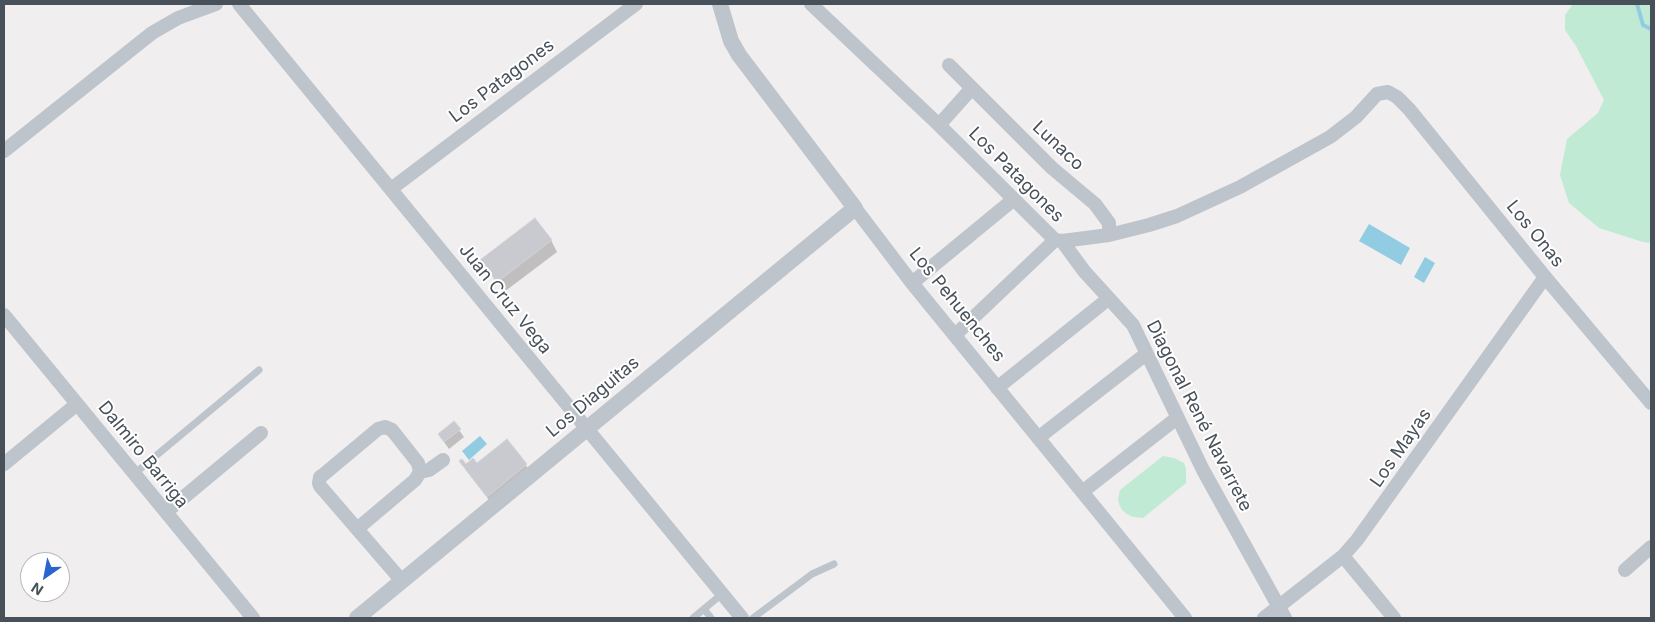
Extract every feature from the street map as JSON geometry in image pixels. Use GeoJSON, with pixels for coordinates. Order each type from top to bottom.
{"type":"FeatureCollection","features":[{"type":"Feature","properties":{"kind":"street"},"geometry":{"type":"LineString","coordinates":[[4,151],[152,33],[178,18],[216,4]]}},
{"type":"Feature","properties":{"kind":"street","name":"Juan Cruz Vega"},"geometry":{"type":"LineString","coordinates":[[239,4],[742,618]]}},
{"type":"Feature","properties":{"kind":"street","name":"Los Patagones"},"geometry":{"type":"LineString","coordinates":[[391,189],[636,4]]}},
{"type":"Feature","properties":{"kind":"street","name":"Los Pehuenches"},"geometry":{"type":"LineString","coordinates":[[720,4],[731,41],[748,70],[912,283],[1185,618]]}},
{"type":"Feature","properties":{"kind":"street","name":"Los Patagones"},"geometry":{"type":"LineString","coordinates":[[811,4],[1059,241],[1109,235],[1149,226],[1177,216],[1240,187],[1330,137],[1356,117],[1377,94],[1388,92]]}},
{"type":"Feature","properties":{"kind":"street","name":"Lunaco"},"geometry":{"type":"LineString","coordinates":[[949,64],[1052,168],[1095,204],[1109,223],[1109,235]]}},
{"type":"Feature","properties":{"kind":"street"},"geometry":{"type":"LineString","coordinates":[[939,125],[972,88]]}},
{"type":"Feature","properties":{"kind":"street","name":"Los Onas"},"geometry":{"type":"LineString","coordinates":[[1388,92],[1397,97],[1409,109],[1545,277],[1651,403]]}},
{"type":"Feature","properties":{"kind":"street"},"geometry":{"type":"LineString","coordinates":[[912,283],[1014,199]]}},
{"type":"Feature","properties":{"kind":"street","name":"Los Diaguitas"},"geometry":{"type":"LineString","coordinates":[[357,618],[855,208]]}},
{"type":"Feature","properties":{"kind":"street"},"geometry":{"type":"LineString","coordinates":[[954,335],[1059,241]]}},
{"type":"Feature","properties":{"kind":"street","name":"Diagonal René Navarrete"},"geometry":{"type":"LineString","coordinates":[[1059,241],[1132,325],[1203,470],[1282,612]]}},
{"type":"Feature","properties":{"kind":"street","name":"Los Mayas"},"geometry":{"type":"LineString","coordinates":[[1264,618],[1282,612],[1343,556],[1365,530],[1545,277]]}},
{"type":"Feature","properties":{"kind":"street"},"geometry":{"type":"LineString","coordinates":[[997,388],[1108,299]]}},
{"type":"Feature","properties":{"kind":"street","name":"Dalmiro Barriga"},"geometry":{"type":"LineString","coordinates":[[4,315],[253,618]]}},
{"type":"Feature","properties":{"kind":"street"},"geometry":{"type":"LineString","coordinates":[[1038,438],[1146,354]]}},
{"type":"Feature","properties":{"kind":"street"},"geometry":{"type":"LineString","coordinates":[[4,464],[76,404]]}},
{"type":"Feature","properties":{"kind":"street"},"geometry":{"type":"LineString","coordinates":[[1082,492],[1177,418]]}},
{"type":"Feature","properties":{"kind":"street"},"geometry":{"type":"LineString","coordinates":[[357,528],[415,480],[420,472],[418,463],[392,430],[385,427],[378,429],[319,480],[320,486],[402,581]]}},
{"type":"Feature","properties":{"kind":"street"},"geometry":{"type":"LineString","coordinates":[[166,512],[261,433]]}},
{"type":"Feature","properties":{"kind":"street"},"geometry":{"type":"LineString","coordinates":[[420,472],[430,470],[443,460]]}},
{"type":"Feature","properties":{"kind":"street"},"geometry":{"type":"LineString","coordinates":[[1625,570],[1651,547]]}},
{"type":"Feature","properties":{"kind":"street"},"geometry":{"type":"LineString","coordinates":[[1343,556],[1394,618]]}},
{"type":"Feature","properties":{"kind":"lane"},"geometry":{"type":"LineString","coordinates":[[134,474],[260,370]]}},
{"type":"Feature","properties":{"kind":"lane"},"geometry":{"type":"LineString","coordinates":[[753,618],[812,574],[834,564]]}},
{"type":"Feature","properties":{"kind":"lane"},"geometry":{"type":"LineString","coordinates":[[693,618],[722,594]]}},
{"type":"Feature","properties":{"kind":"lane"},"geometry":{"type":"LineString","coordinates":[[704,610],[711,618]]}},
{"type":"Feature","properties":{"kind":"green space"},"geometry":{"type":"Polygon","coordinates":[[[1573,4],[1651,4],[1651,243],[1599,228],[1569,203],[1560,175],[1567,139],[1598,113],[1604,100],[1576,46],[1565,30],[1565,15],[1573,4]]]}},
{"type":"Feature","properties":{"kind":"green space"},"geometry":{"type":"Polygon","coordinates":[[[1163,456],[1174,458],[1184,463],[1186,483],[1143,518],[1127,514],[1119,504],[1120,490],[1163,456]]]}},
{"type":"Feature","properties":{"kind":"water"},"geometry":{"type":"Polygon","coordinates":[[[1369,224],[1410,248],[1401,265],[1359,241],[1369,224]]]}},
{"type":"Feature","properties":{"kind":"water"},"geometry":{"type":"Polygon","coordinates":[[[1425,257],[1435,263],[1424,283],[1414,277],[1425,257]]]}},
{"type":"Feature","properties":{"kind":"water"},"geometry":{"type":"Polygon","coordinates":[[[480,436],[487,444],[469,460],[462,451],[480,436]]]}},
{"type":"Feature","properties":{"kind":"building"},"geometry":{"type":"Polygon","coordinates":[[[535,218],[552,240],[497,282],[480,260],[535,218]]]}},
{"type":"Feature","properties":{"kind":"building"},"geometry":{"type":"Polygon","coordinates":[[[454,421],[461,429],[444,442],[438,434],[454,421]]]}},
{"type":"Feature","properties":{"kind":"building"},"geometry":{"type":"Polygon","coordinates":[[[507,439],[527,464],[487,497],[459,461],[462,459],[466,464],[473,458],[477,463],[507,439]]]}},
{"type":"Feature","properties":{"kind":"waterway"},"geometry":{"type":"LineString","coordinates":[[1637,4],[1643,25],[1651,29]]}}]}
